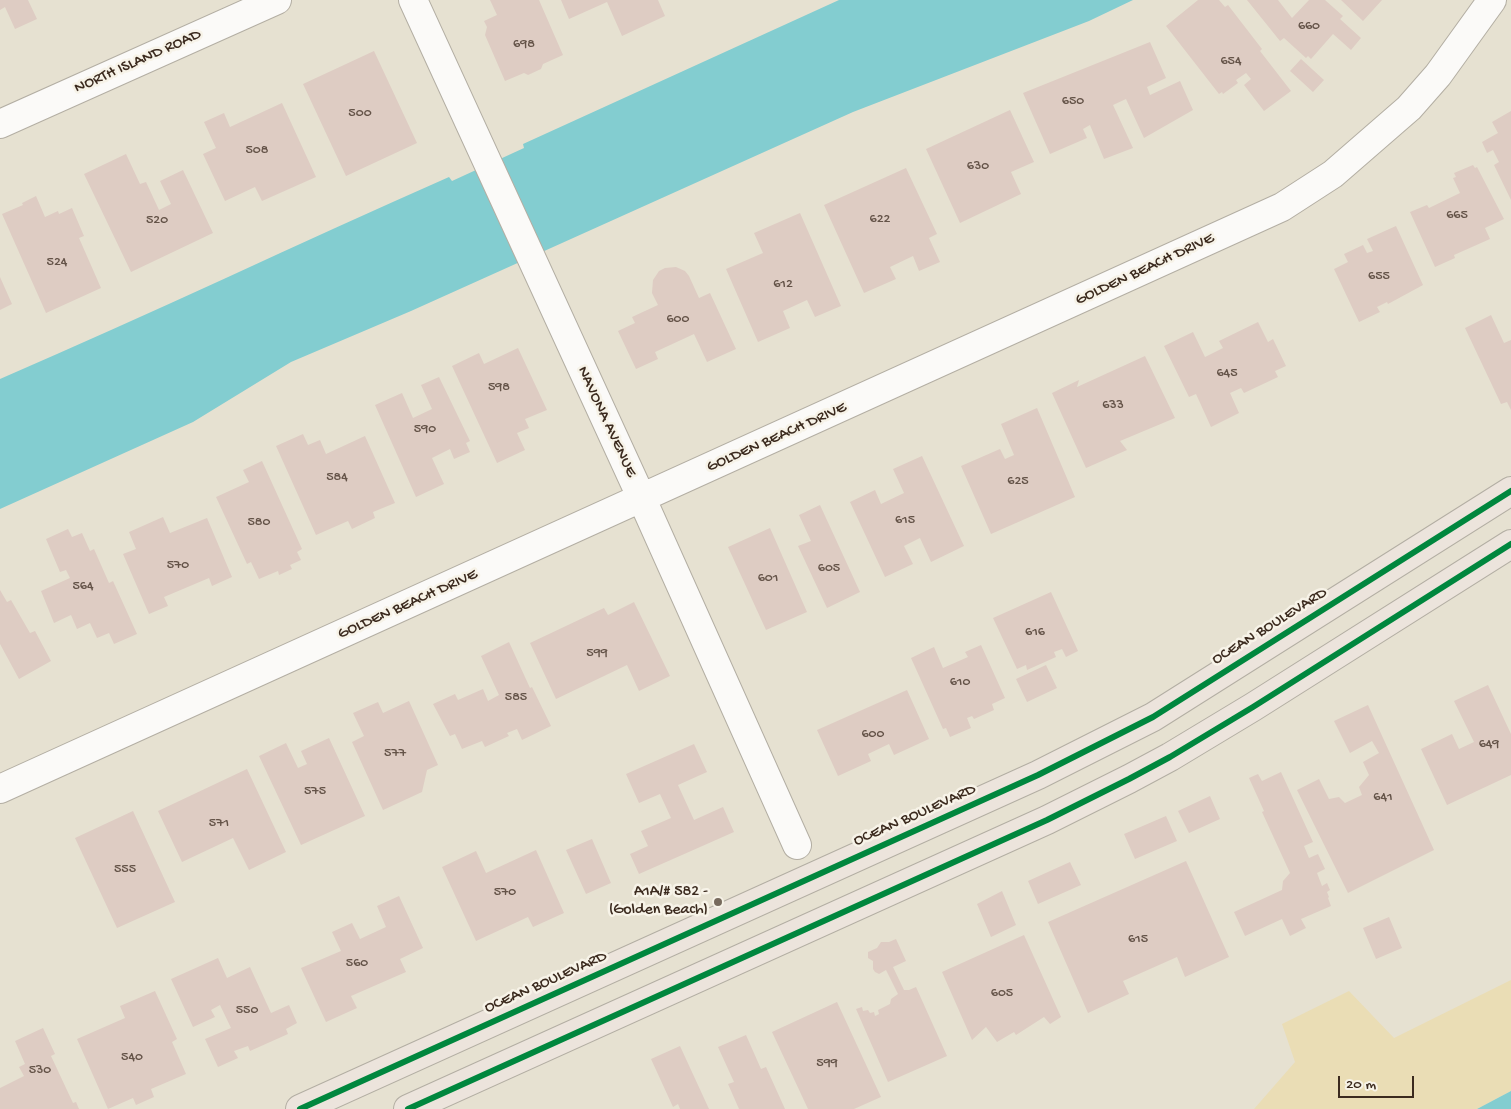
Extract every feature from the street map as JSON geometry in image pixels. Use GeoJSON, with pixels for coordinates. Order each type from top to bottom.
{"type":"FeatureCollection","features":[{"type":"Feature","properties":{"kind":"main road","name":"OCEAN BOULEVARD"},"geometry":{"type":"LineString","coordinates":[[300,1109],[1038,775],[1153,717],[1511,492]]}},
{"type":"Feature","properties":{"kind":"main road"},"geometry":{"type":"LineString","coordinates":[[408,1109],[1047,820],[1129,779],[1170,757],[1511,544]]}},
{"type":"Feature","properties":{"kind":"main road"},"geometry":{"type":"LineString","coordinates":[[814,876],[834,915]]}},
{"type":"Feature","properties":{"kind":"street","name":"NORTH ISLAND ROAD"},"geometry":{"type":"LineString","coordinates":[[0,124],[277,0]]}},
{"type":"Feature","properties":{"kind":"street","name":"NAVONA AVENUE"},"geometry":{"type":"LineString","coordinates":[[413,0],[642,499],[797,845]]}},
{"type":"Feature","properties":{"kind":"street","name":"GOLDEN BEACH DRIVE"},"geometry":{"type":"LineString","coordinates":[[0,789],[1282,207],[1333,174],[1409,108],[1438,75],[1492,0]]}},
{"type":"Feature","properties":{"kind":"sand"},"geometry":{"type":"Polygon","coordinates":[[[1511,980],[1511,1091],[1477,1109],[1254,1109],[1295,1062],[1282,1024],[1349,991],[1394,1038],[1511,980]]]}},
{"type":"Feature","properties":{"kind":"water"},"geometry":{"type":"Polygon","coordinates":[[[839,0],[1133,0],[1089,21],[853,112],[411,311],[291,362],[193,422],[0,509],[0,379],[449,177],[452,181],[524,148],[523,144],[839,0]]]}},
{"type":"Feature","properties":{"kind":"water"},"geometry":{"type":"Polygon","coordinates":[[[1511,1091],[1511,1109],[1477,1109],[1511,1091]]]}},
{"type":"Feature","properties":{"kind":"building"},"geometry":{"type":"Polygon","coordinates":[[[0,0],[28,0],[37,19],[15,29],[5,7],[0,10],[0,0]]]}},
{"type":"Feature","properties":{"kind":"building"},"geometry":{"type":"Polygon","coordinates":[[[490,0],[539,0],[563,55],[543,64],[541,69],[528,75],[524,73],[505,81],[485,35],[487,27],[484,21],[497,15],[490,0]]]}},
{"type":"Feature","properties":{"kind":"building"},"geometry":{"type":"Polygon","coordinates":[[[561,0],[658,0],[665,16],[622,36],[607,2],[569,19],[561,0]]]}},
{"type":"Feature","properties":{"kind":"building"},"geometry":{"type":"Polygon","coordinates":[[[1198,0],[1219,0],[1225,7],[1228,5],[1291,91],[1264,111],[1244,85],[1251,79],[1246,73],[1236,80],[1238,83],[1223,94],[1222,92],[1219,94],[1166,26],[1198,0]]]}},
{"type":"Feature","properties":{"kind":"building"},"geometry":{"type":"Polygon","coordinates":[[[1247,0],[1278,0],[1292,18],[1309,0],[1325,0],[1343,16],[1340,19],[1361,38],[1351,50],[1333,34],[1311,59],[1308,56],[1306,58],[1284,38],[1280,41],[1247,0]]]}},
{"type":"Feature","properties":{"kind":"building"},"geometry":{"type":"Polygon","coordinates":[[[1341,0],[1382,0],[1363,21],[1341,0]]]}},
{"type":"Feature","properties":{"kind":"building"},"geometry":{"type":"Polygon","coordinates":[[[1150,42],[1166,78],[1147,87],[1150,95],[1180,81],[1193,110],[1144,138],[1126,99],[1113,105],[1133,148],[1104,159],[1090,125],[1083,129],[1087,138],[1050,154],[1023,93],[1150,42]]]}},
{"type":"Feature","properties":{"kind":"building"},"geometry":{"type":"Polygon","coordinates":[[[374,51],[417,143],[346,176],[303,84],[374,51]]]}},
{"type":"Feature","properties":{"kind":"building"},"geometry":{"type":"Polygon","coordinates":[[[1301,59],[1324,80],[1313,92],[1290,71],[1301,59]]]}},
{"type":"Feature","properties":{"kind":"building"},"geometry":{"type":"Polygon","coordinates":[[[282,103],[316,177],[262,201],[255,187],[225,201],[203,154],[216,148],[204,122],[224,113],[230,127],[282,103]]]}},
{"type":"Feature","properties":{"kind":"building"},"geometry":{"type":"Polygon","coordinates":[[[1010,110],[1034,162],[1011,172],[1021,194],[960,223],[926,149],[1010,110]]]}},
{"type":"Feature","properties":{"kind":"building"},"geometry":{"type":"Polygon","coordinates":[[[1511,111],[1511,200],[1494,165],[1499,162],[1493,150],[1487,153],[1482,142],[1498,133],[1492,122],[1511,111]]]}},
{"type":"Feature","properties":{"kind":"building"},"geometry":{"type":"Polygon","coordinates":[[[126,154],[140,184],[146,182],[159,210],[171,204],[160,181],[183,170],[213,233],[131,272],[84,174],[126,154]]]}},
{"type":"Feature","properties":{"kind":"building"},"geometry":{"type":"Polygon","coordinates":[[[1473,165],[1475,168],[1477,167],[1504,219],[1485,228],[1490,239],[1454,255],[1455,258],[1435,267],[1410,212],[1427,205],[1429,208],[1460,193],[1453,178],[1456,177],[1454,173],[1473,165]]]}},
{"type":"Feature","properties":{"kind":"building"},"geometry":{"type":"Polygon","coordinates":[[[906,168],[937,234],[929,238],[940,262],[919,271],[913,256],[890,267],[896,279],[864,293],[824,205],[906,168]]]}},
{"type":"Feature","properties":{"kind":"building"},"geometry":{"type":"Polygon","coordinates":[[[36,196],[45,217],[58,211],[59,214],[72,208],[84,236],[79,238],[101,288],[46,313],[2,214],[23,205],[22,203],[36,196]]]}},
{"type":"Feature","properties":{"kind":"building"},"geometry":{"type":"Polygon","coordinates":[[[800,213],[841,306],[815,317],[807,300],[783,311],[790,328],[758,342],[726,269],[763,253],[754,233],[800,213]]]}},
{"type":"Feature","properties":{"kind":"building"},"geometry":{"type":"Polygon","coordinates":[[[1396,226],[1423,285],[1388,304],[1387,302],[1377,307],[1380,312],[1359,322],[1334,269],[1348,262],[1344,254],[1363,245],[1367,253],[1373,251],[1367,239],[1396,226]]]}},
{"type":"Feature","properties":{"kind":"building"},"geometry":{"type":"Polygon","coordinates":[[[676,267],[685,271],[689,276],[699,298],[710,293],[736,349],[707,362],[694,334],[655,352],[658,359],[636,369],[618,331],[635,323],[632,317],[658,305],[652,293],[653,280],[659,271],[665,268],[676,267]]]}},
{"type":"Feature","properties":{"kind":"building"},"geometry":{"type":"Polygon","coordinates":[[[0,277],[12,304],[0,310],[0,277]]]}},
{"type":"Feature","properties":{"kind":"building"},"geometry":{"type":"Polygon","coordinates":[[[1491,315],[1504,343],[1511,340],[1511,410],[1507,402],[1501,404],[1465,328],[1491,315]]]}},
{"type":"Feature","properties":{"kind":"building"},"geometry":{"type":"Polygon","coordinates":[[[1258,322],[1268,342],[1273,339],[1286,366],[1275,371],[1278,377],[1244,393],[1241,388],[1230,393],[1239,413],[1211,427],[1196,394],[1189,397],[1164,346],[1193,332],[1205,357],[1223,348],[1219,341],[1258,322]]]}},
{"type":"Feature","properties":{"kind":"building"},"geometry":{"type":"Polygon","coordinates":[[[518,348],[547,410],[525,419],[529,428],[517,433],[525,450],[497,463],[452,366],[479,353],[484,364],[518,348]]]}},
{"type":"Feature","properties":{"kind":"building"},"geometry":{"type":"Polygon","coordinates":[[[1145,356],[1175,418],[1120,441],[1127,450],[1086,468],[1052,393],[1079,380],[1077,387],[1145,356]]]}},
{"type":"Feature","properties":{"kind":"building"},"geometry":{"type":"Polygon","coordinates":[[[439,377],[470,441],[466,443],[470,452],[454,459],[450,449],[432,458],[444,484],[416,497],[375,405],[402,393],[413,418],[432,409],[421,385],[439,377]]]}},
{"type":"Feature","properties":{"kind":"building"},"geometry":{"type":"Polygon","coordinates":[[[1037,408],[1075,497],[991,534],[961,466],[1000,449],[1005,459],[1014,455],[1001,424],[1037,408]]]}},
{"type":"Feature","properties":{"kind":"building"},"geometry":{"type":"Polygon","coordinates":[[[303,434],[308,445],[320,440],[326,454],[365,436],[395,503],[373,512],[375,518],[352,529],[348,521],[316,535],[276,446],[303,434]]]}},
{"type":"Feature","properties":{"kind":"building"},"geometry":{"type":"Polygon","coordinates":[[[922,456],[964,546],[931,562],[920,538],[904,546],[913,564],[885,577],[850,502],[875,490],[881,504],[904,493],[893,469],[922,456]]]}},
{"type":"Feature","properties":{"kind":"building"},"geometry":{"type":"Polygon","coordinates":[[[262,461],[302,549],[297,552],[301,560],[290,565],[292,569],[279,575],[278,571],[259,579],[251,562],[247,564],[216,497],[249,482],[243,470],[262,461]]]}},
{"type":"Feature","properties":{"kind":"building"},"geometry":{"type":"Polygon","coordinates":[[[820,505],[860,592],[827,608],[798,546],[811,541],[799,515],[820,505]]]}},
{"type":"Feature","properties":{"kind":"building"},"geometry":{"type":"Polygon","coordinates":[[[163,517],[170,533],[207,518],[232,577],[212,586],[209,578],[164,597],[168,606],[149,614],[123,554],[136,549],[129,532],[163,517]]]}},
{"type":"Feature","properties":{"kind":"building"},"geometry":{"type":"Polygon","coordinates":[[[770,528],[807,612],[766,630],[728,547],[770,528]]]}},
{"type":"Feature","properties":{"kind":"building"},"geometry":{"type":"Polygon","coordinates":[[[68,529],[72,537],[82,533],[90,551],[94,549],[109,583],[113,581],[137,634],[114,644],[109,633],[97,638],[90,623],[77,629],[71,615],[54,623],[41,591],[70,578],[66,570],[60,572],[46,539],[68,529]]]}},
{"type":"Feature","properties":{"kind":"building"},"geometry":{"type":"Polygon","coordinates":[[[0,590],[7,602],[11,600],[30,633],[35,631],[51,661],[19,679],[0,644],[0,590]]]}},
{"type":"Feature","properties":{"kind":"building"},"geometry":{"type":"Polygon","coordinates":[[[1051,592],[1078,651],[1066,657],[1062,649],[1054,652],[1056,657],[1027,670],[1026,665],[1017,669],[993,618],[1051,592]]]}},
{"type":"Feature","properties":{"kind":"building"},"geometry":{"type":"Polygon","coordinates":[[[634,602],[670,676],[639,691],[627,665],[556,699],[530,643],[604,608],[608,615],[634,602]]]}},
{"type":"Feature","properties":{"kind":"building"},"geometry":{"type":"Polygon","coordinates":[[[509,642],[530,688],[532,687],[551,726],[522,740],[517,729],[507,733],[509,736],[485,747],[482,741],[462,749],[455,734],[450,736],[433,704],[455,694],[458,700],[483,689],[488,701],[499,695],[481,656],[509,642]]]}},
{"type":"Feature","properties":{"kind":"building"},"geometry":{"type":"Polygon","coordinates":[[[981,645],[1005,698],[992,704],[994,710],[974,719],[972,716],[967,718],[971,728],[950,737],[946,728],[943,729],[911,658],[934,647],[943,668],[968,657],[965,652],[981,645]]]}},
{"type":"Feature","properties":{"kind":"building"},"geometry":{"type":"Polygon","coordinates":[[[1046,665],[1057,688],[1027,702],[1016,679],[1046,665]]]}},
{"type":"Feature","properties":{"kind":"building"},"geometry":{"type":"Polygon","coordinates":[[[1488,685],[1511,734],[1511,775],[1447,805],[1421,749],[1452,734],[1459,749],[1474,742],[1454,701],[1488,685]]]}},
{"type":"Feature","properties":{"kind":"building"},"geometry":{"type":"Polygon","coordinates":[[[907,690],[929,739],[894,755],[889,744],[868,754],[871,761],[838,776],[817,730],[907,690]]]}},
{"type":"Feature","properties":{"kind":"building"},"geometry":{"type":"Polygon","coordinates":[[[409,701],[438,765],[427,770],[422,792],[383,810],[352,742],[364,736],[353,713],[378,702],[383,713],[409,701]]]}},
{"type":"Feature","properties":{"kind":"building"},"geometry":{"type":"Polygon","coordinates":[[[1368,705],[1434,850],[1348,893],[1297,790],[1319,779],[1329,799],[1339,797],[1345,803],[1362,795],[1359,787],[1369,775],[1363,762],[1379,753],[1372,741],[1350,753],[1334,721],[1368,705]]]}},
{"type":"Feature","properties":{"kind":"building"},"geometry":{"type":"Polygon","coordinates":[[[329,738],[365,816],[301,845],[259,756],[286,743],[298,768],[307,764],[301,751],[329,738]]]}},
{"type":"Feature","properties":{"kind":"building"},"geometry":{"type":"Polygon","coordinates":[[[694,744],[707,772],[678,785],[694,820],[723,807],[734,832],[639,874],[630,854],[648,846],[641,831],[671,818],[660,794],[639,803],[626,774],[694,744]]]}},
{"type":"Feature","properties":{"kind":"building"},"geometry":{"type":"Polygon","coordinates":[[[247,769],[286,852],[249,870],[233,838],[182,862],[158,811],[247,769]]]}},
{"type":"Feature","properties":{"kind":"building"},"geometry":{"type":"Polygon","coordinates":[[[1281,772],[1313,842],[1304,846],[1309,858],[1318,854],[1325,869],[1317,873],[1322,886],[1327,883],[1330,890],[1327,892],[1331,906],[1301,919],[1306,928],[1290,936],[1282,919],[1245,936],[1234,912],[1282,890],[1283,881],[1290,873],[1262,812],[1264,811],[1249,778],[1258,774],[1262,781],[1281,772]]]}},
{"type":"Feature","properties":{"kind":"building"},"geometry":{"type":"Polygon","coordinates":[[[1210,796],[1220,819],[1189,833],[1178,811],[1210,796]]]}},
{"type":"Feature","properties":{"kind":"building"},"geometry":{"type":"Polygon","coordinates":[[[133,811],[175,902],[117,928],[75,838],[133,811]]]}},
{"type":"Feature","properties":{"kind":"building"},"geometry":{"type":"Polygon","coordinates":[[[1166,816],[1177,841],[1135,859],[1124,834],[1166,816]]]}},
{"type":"Feature","properties":{"kind":"building"},"geometry":{"type":"Polygon","coordinates":[[[592,839],[611,883],[586,894],[566,850],[592,839]]]}},
{"type":"Feature","properties":{"kind":"building"},"geometry":{"type":"Polygon","coordinates":[[[536,850],[564,913],[533,927],[528,917],[476,941],[442,867],[476,851],[486,873],[536,850]]]}},
{"type":"Feature","properties":{"kind":"building"},"geometry":{"type":"Polygon","coordinates":[[[1186,861],[1229,957],[1185,977],[1177,957],[1123,981],[1129,994],[1088,1013],[1048,922],[1186,861]]]}},
{"type":"Feature","properties":{"kind":"building"},"geometry":{"type":"Polygon","coordinates":[[[1070,862],[1081,885],[1038,904],[1028,881],[1070,862]]]}},
{"type":"Feature","properties":{"kind":"building"},"geometry":{"type":"Polygon","coordinates":[[[1002,891],[1016,925],[991,937],[977,904],[1002,891]]]}},
{"type":"Feature","properties":{"kind":"building"},"geometry":{"type":"Polygon","coordinates":[[[399,896],[423,948],[400,959],[406,972],[351,996],[357,1008],[326,1022],[301,968],[341,951],[332,932],[352,923],[360,939],[386,927],[377,906],[399,896]]]}},
{"type":"Feature","properties":{"kind":"building"},"geometry":{"type":"Polygon","coordinates":[[[1389,917],[1402,948],[1376,959],[1363,928],[1389,917]]]}},
{"type":"Feature","properties":{"kind":"building"},"geometry":{"type":"Polygon","coordinates":[[[1024,935],[1061,1017],[1050,1024],[1044,1017],[1016,1035],[1014,1032],[997,1042],[986,1027],[972,1040],[942,972],[1024,935]]]}},
{"type":"Feature","properties":{"kind":"building"},"geometry":{"type":"Polygon","coordinates":[[[896,939],[906,961],[893,967],[904,990],[916,987],[947,1056],[888,1082],[856,1009],[862,1007],[863,1011],[874,1012],[875,1016],[879,1014],[878,1010],[890,1004],[891,999],[898,994],[886,970],[879,974],[875,972],[873,961],[868,958],[868,952],[877,948],[881,942],[889,942],[896,939]]]}},
{"type":"Feature","properties":{"kind":"building"},"geometry":{"type":"Polygon","coordinates":[[[218,958],[227,978],[250,967],[271,1013],[289,1005],[297,1023],[286,1029],[288,1034],[250,1051],[248,1046],[234,1051],[238,1058],[218,1067],[205,1039],[231,1028],[220,1005],[211,1010],[215,1017],[193,1027],[171,979],[218,958]]]}},
{"type":"Feature","properties":{"kind":"building"},"geometry":{"type":"Polygon","coordinates":[[[155,991],[177,1039],[172,1042],[186,1074],[151,1089],[154,1097],[136,1105],[133,1098],[108,1109],[77,1039],[125,1018],[120,1006],[155,991]]]}},
{"type":"Feature","properties":{"kind":"building"},"geometry":{"type":"Polygon","coordinates":[[[837,1002],[881,1097],[854,1109],[808,1109],[772,1032],[837,1002]]]}},
{"type":"Feature","properties":{"kind":"building"},"geometry":{"type":"Polygon","coordinates":[[[43,1028],[55,1054],[51,1056],[73,1103],[76,1102],[79,1109],[0,1109],[0,1088],[24,1076],[19,1067],[25,1064],[15,1041],[43,1028]]]}},
{"type":"Feature","properties":{"kind":"building"},"geometry":{"type":"Polygon","coordinates":[[[746,1035],[761,1069],[766,1067],[785,1109],[739,1109],[728,1084],[734,1082],[718,1047],[746,1035]]]}},
{"type":"Feature","properties":{"kind":"building"},"geometry":{"type":"Polygon","coordinates":[[[680,1046],[709,1109],[680,1109],[678,1104],[673,1107],[651,1059],[680,1046]]]}},
{"type":"Feature","properties":{"kind":"cycle path"},"geometry":{"type":"LineString","coordinates":[[300,1109],[1038,775],[1153,717],[1511,491]]}},
{"type":"Feature","properties":{"kind":"cycle path"},"geometry":{"type":"LineString","coordinates":[[408,1109],[1047,820],[1129,779],[1170,757],[1253,707],[1511,544]]}},
{"type":"Feature","properties":{"kind":"place","name":"A1A/# 582 - (Golden Beach)"},"geometry":{"type":"Point","coordinates":[718,902]}}]}
